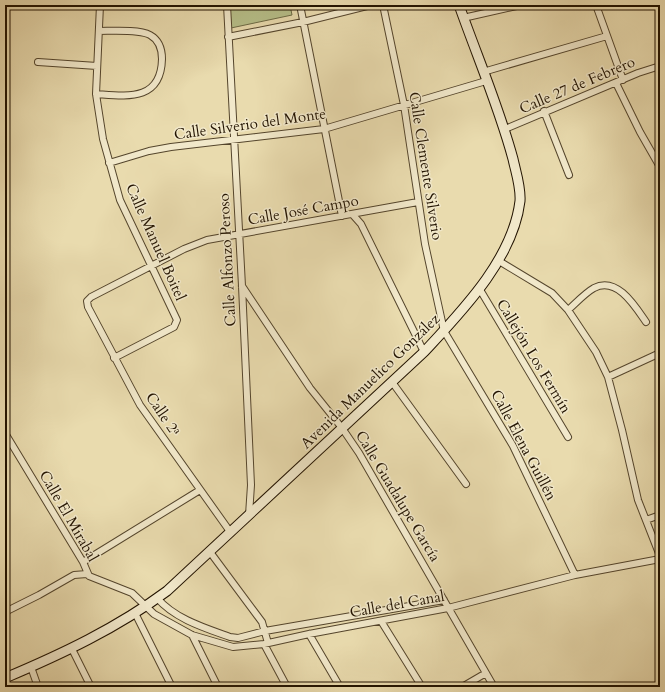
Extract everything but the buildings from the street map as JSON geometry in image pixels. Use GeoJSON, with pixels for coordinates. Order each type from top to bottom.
{"type":"FeatureCollection","features":[{"type":"Feature","properties":{"kind":"street","name":"Calle Manuel Boitel"},"geometry":{"type":"LineString","coordinates":[[100,5],[96,94],[97,112],[109,163],[120,200],[176,317],[176,323],[168,330],[114,358]]}},
{"type":"Feature","properties":{"kind":"street","name":"Calle Alfonzo Peroso"},"geometry":{"type":"LineString","coordinates":[[227,5],[251,485],[250,515]]}},
{"type":"Feature","properties":{"kind":"street"},"geometry":{"type":"LineString","coordinates":[[300,5],[342,216]]}},
{"type":"Feature","properties":{"kind":"street"},"geometry":{"type":"LineString","coordinates":[[228,37],[303,22],[371,5]]}},
{"type":"Feature","properties":{"kind":"street","name":"Calle Clemente Silverio"},"geometry":{"type":"LineString","coordinates":[[383,5],[404,105],[425,244],[444,331]]}},
{"type":"Feature","properties":{"kind":"street","name":"Avenida Manuelico González"},"geometry":{"type":"LineString","coordinates":[[5,678],[72,649],[146,607],[157,598],[231,533],[424,352],[444,331],[499,261],[508,242],[520,201],[519,185],[505,129],[459,5]]}},
{"type":"Feature","properties":{"kind":"street"},"geometry":{"type":"LineString","coordinates":[[464,18],[521,5]]}},
{"type":"Feature","properties":{"kind":"street"},"geometry":{"type":"LineString","coordinates":[[596,5],[620,81],[640,132],[660,167]]}},
{"type":"Feature","properties":{"kind":"street"},"geometry":{"type":"LineString","coordinates":[[96,94],[129,96],[140,94],[155,84],[161,68],[160,46],[151,36],[143,32],[99,31]]}},
{"type":"Feature","properties":{"kind":"street","name":"Calle Silverio del Monte"},"geometry":{"type":"LineString","coordinates":[[109,163],[149,151],[324,129],[404,105],[607,36]]}},
{"type":"Feature","properties":{"kind":"street"},"geometry":{"type":"LineString","coordinates":[[38,62],[97,66]]}},
{"type":"Feature","properties":{"kind":"street","name":"Calle 27 de Febrero"},"geometry":{"type":"LineString","coordinates":[[505,129],[638,73],[660,66]]}},
{"type":"Feature","properties":{"kind":"street"},"geometry":{"type":"LineString","coordinates":[[544,112],[569,175]]}},
{"type":"Feature","properties":{"kind":"street","name":"Calle José Campo"},"geometry":{"type":"LineString","coordinates":[[87,301],[91,297],[151,266],[207,240],[353,215],[418,202]]}},
{"type":"Feature","properties":{"kind":"street"},"geometry":{"type":"LineString","coordinates":[[353,215],[361,224],[424,352]]}},
{"type":"Feature","properties":{"kind":"street"},"geometry":{"type":"LineString","coordinates":[[499,261],[552,293],[568,310],[596,352],[608,377],[624,437],[638,500],[660,558]]}},
{"type":"Feature","properties":{"kind":"street"},"geometry":{"type":"LineString","coordinates":[[568,310],[593,288],[610,285],[621,291],[646,322]]}},
{"type":"Feature","properties":{"kind":"street","name":"Calle Guadalupe García"},"geometry":{"type":"LineString","coordinates":[[242,286],[310,388],[342,428],[361,458],[494,687]]}},
{"type":"Feature","properties":{"kind":"street","name":"Callejón Los Fermín"},"geometry":{"type":"LineString","coordinates":[[479,288],[568,437]]}},
{"type":"Feature","properties":{"kind":"street","name":"Calle 2ª"},"geometry":{"type":"LineString","coordinates":[[87,301],[88,307],[140,405],[231,533]]}},
{"type":"Feature","properties":{"kind":"street","name":"Calle Elena Guillén"},"geometry":{"type":"LineString","coordinates":[[444,331],[513,446],[575,575]]}},
{"type":"Feature","properties":{"kind":"street"},"geometry":{"type":"LineString","coordinates":[[608,377],[660,353]]}},
{"type":"Feature","properties":{"kind":"street"},"geometry":{"type":"LineString","coordinates":[[392,382],[466,484]]}},
{"type":"Feature","properties":{"kind":"street","name":"Calle El Mirabal"},"geometry":{"type":"LineString","coordinates":[[5,433],[83,562],[87,574],[91,577],[132,593],[146,607]]}},
{"type":"Feature","properties":{"kind":"street"},"geometry":{"type":"LineString","coordinates":[[83,562],[200,490]]}},
{"type":"Feature","properties":{"kind":"street"},"geometry":{"type":"LineString","coordinates":[[646,520],[660,515]]}},
{"type":"Feature","properties":{"kind":"street"},"geometry":{"type":"LineString","coordinates":[[210,552],[259,617],[266,631],[266,644],[287,687]]}},
{"type":"Feature","properties":{"kind":"street","name":"Calle del Canal"},"geometry":{"type":"LineString","coordinates":[[146,607],[170,625],[192,635],[233,647],[266,644],[309,634],[448,608],[575,575],[660,558]]}},
{"type":"Feature","properties":{"kind":"street"},"geometry":{"type":"LineString","coordinates":[[5,612],[39,596],[74,575],[87,574]]}},
{"type":"Feature","properties":{"kind":"street"},"geometry":{"type":"LineString","coordinates":[[157,598],[165,607],[179,616],[230,637],[238,638],[266,631],[444,600]]}},
{"type":"Feature","properties":{"kind":"street"},"geometry":{"type":"LineString","coordinates":[[135,613],[172,687]]}},
{"type":"Feature","properties":{"kind":"street"},"geometry":{"type":"LineString","coordinates":[[381,621],[422,687]]}},
{"type":"Feature","properties":{"kind":"street"},"geometry":{"type":"LineString","coordinates":[[309,634],[340,687]]}},
{"type":"Feature","properties":{"kind":"street"},"geometry":{"type":"LineString","coordinates":[[192,635],[218,687]]}},
{"type":"Feature","properties":{"kind":"street"},"geometry":{"type":"LineString","coordinates":[[72,649],[91,687]]}},
{"type":"Feature","properties":{"kind":"street"},"geometry":{"type":"LineString","coordinates":[[31,667],[38,687]]}},
{"type":"Feature","properties":{"kind":"street"},"geometry":{"type":"LineString","coordinates":[[462,687],[486,673]]}},
{"type":"Feature","properties":{"kind":"green space"},"geometry":{"type":"Polygon","coordinates":[[[230,5],[290,5],[292,15],[231,28],[230,5]]]}}]}
